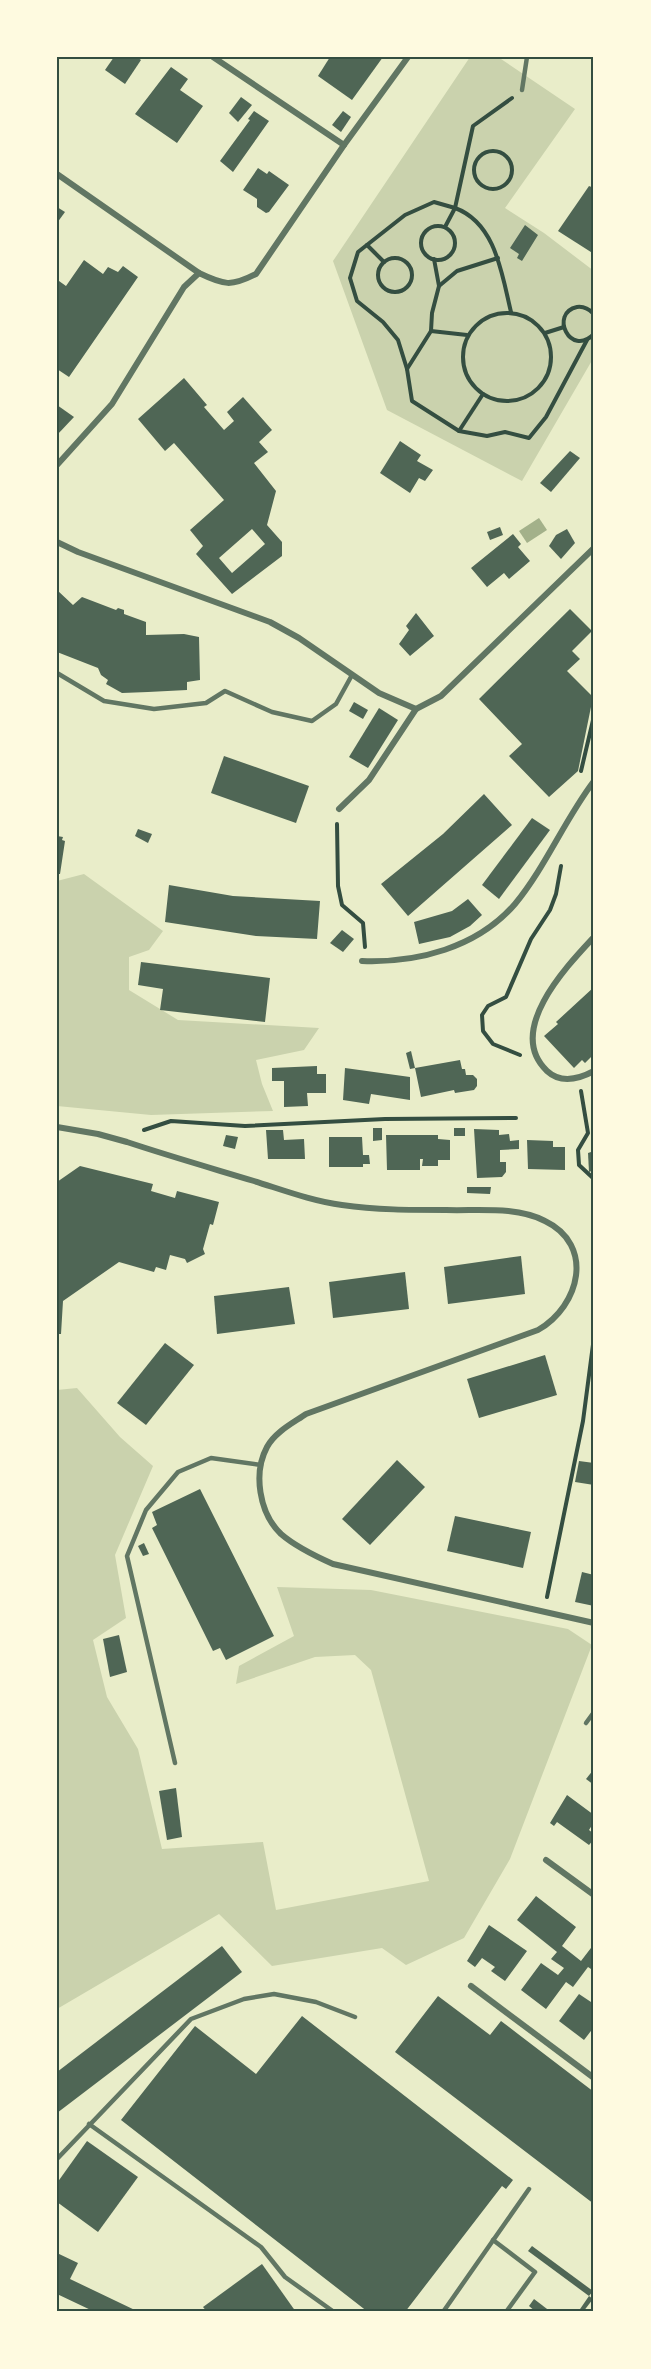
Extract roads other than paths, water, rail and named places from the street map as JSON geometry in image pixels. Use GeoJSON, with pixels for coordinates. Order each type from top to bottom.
{"type":"FeatureCollection","features":[{"type":"Feature","properties":{"kind":"street"},"geometry":{"type":"LineString","coordinates":[[213,57],[344,145]]}},
{"type":"Feature","properties":{"kind":"street"},"geometry":{"type":"LineString","coordinates":[[57,174],[199,273],[223,284],[240,282],[256,274],[344,145],[408,57]]}},
{"type":"Feature","properties":{"kind":"street"},"geometry":{"type":"LineString","coordinates":[[57,465],[112,404],[184,287],[199,273]]}},
{"type":"Feature","properties":{"kind":"street"},"geometry":{"type":"LineString","coordinates":[[57,542],[78,552],[270,622],[299,638],[379,693],[416,709]]}},
{"type":"Feature","properties":{"kind":"street"},"geometry":{"type":"LineString","coordinates":[[339,809],[369,780],[416,709],[441,696],[594,548]]}},
{"type":"Feature","properties":{"kind":"street"},"geometry":{"type":"LineString","coordinates":[[362,961],[418,957],[447,949],[474,939],[495,923],[515,904],[576,804],[594,781]]}},
{"type":"Feature","properties":{"kind":"street"},"geometry":{"type":"LineString","coordinates":[[594,937],[566,968],[546,998],[533,1026],[531,1041],[539,1063],[550,1074],[564,1079],[579,1079],[594,1071]]}},
{"type":"Feature","properties":{"kind":"street"},"geometry":{"type":"LineString","coordinates":[[57,1127],[127,1142],[339,1205],[397,1210],[500,1211],[532,1216],[555,1227],[568,1241],[574,1253],[576,1270],[574,1290],[565,1308],[548,1325],[306,1414],[284,1429],[268,1446],[261,1466],[262,1503],[268,1519],[281,1534],[305,1550],[333,1564],[594,1623]]}},
{"type":"Feature","properties":{"kind":"street"},"geometry":{"type":"LineString","coordinates":[[546,1860],[594,1895]]}},
{"type":"Feature","properties":{"kind":"street"},"geometry":{"type":"LineString","coordinates":[[471,1986],[594,2079]]}},
{"type":"Feature","properties":{"kind":"lane"},"geometry":{"type":"LineString","coordinates":[[522,90],[527,57]]}},
{"type":"Feature","properties":{"kind":"lane"},"geometry":{"type":"LineString","coordinates":[[57,673],[104,701],[154,709],[206,703],[225,691],[272,712],[312,721],[336,704],[352,675]]}},
{"type":"Feature","properties":{"kind":"lane"},"geometry":{"type":"LineString","coordinates":[[175,1763],[127,1556],[146,1510],[178,1472],[211,1458],[261,1466]]}},
{"type":"Feature","properties":{"kind":"lane"},"geometry":{"type":"LineString","coordinates":[[586,1724],[594,1712]]}},
{"type":"Feature","properties":{"kind":"lane"},"geometry":{"type":"LineString","coordinates":[[57,2159],[191,2019],[244,1999],[274,1994],[316,2002],[355,2017]]}},
{"type":"Feature","properties":{"kind":"lane"},"geometry":{"type":"LineString","coordinates":[[89,2124],[261,2247],[285,2277],[334,2312]]}},
{"type":"Feature","properties":{"kind":"lane"},"geometry":{"type":"LineString","coordinates":[[443,2312],[529,2189]]}},
{"type":"Feature","properties":{"kind":"lane"},"geometry":{"type":"LineString","coordinates":[[493,2240],[535,2272],[506,2312]]}}]}
